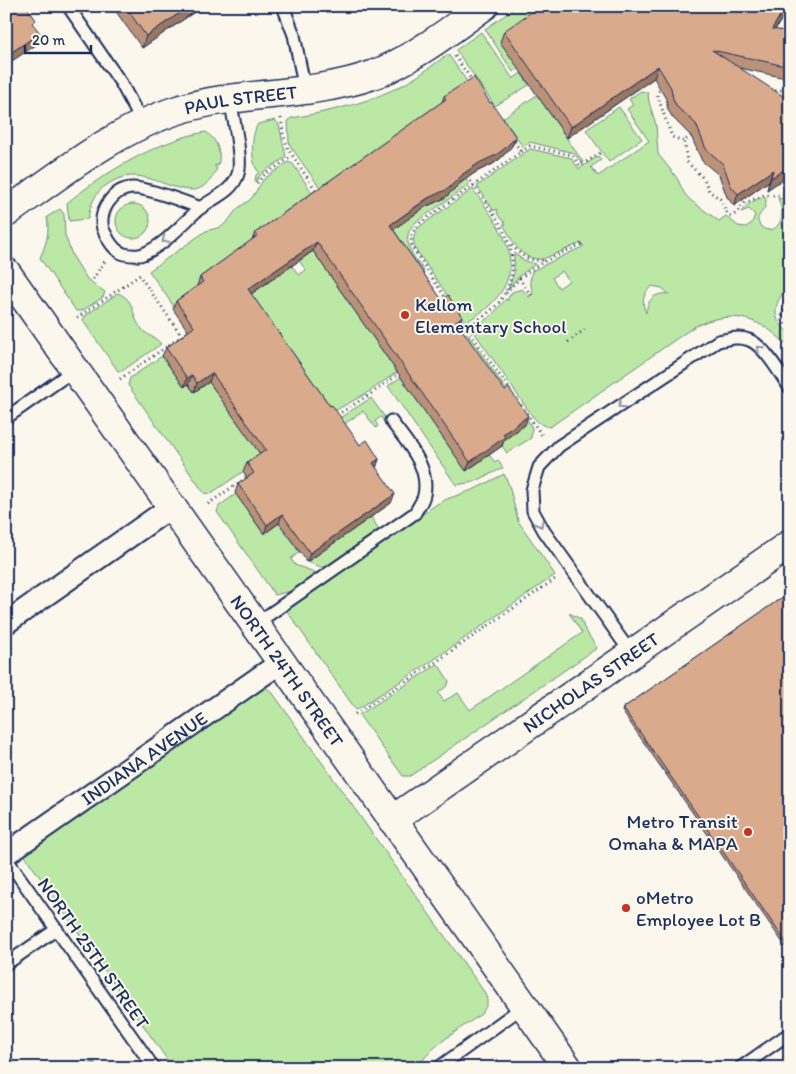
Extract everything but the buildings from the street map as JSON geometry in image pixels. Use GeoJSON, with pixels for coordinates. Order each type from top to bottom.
{"type":"FeatureCollection","features":[{"type":"Feature","properties":{"kind":"street","name":"PAUL STREET"},"geometry":{"type":"LineString","coordinates":[[6,213],[104,146],[143,124],[182,109],[230,99],[305,90],[344,83],[384,70],[425,48],[484,6]]}},
{"type":"Feature","properties":{"kind":"street","name":"NORTH 24TH STREET"},"geometry":{"type":"LineString","coordinates":[[6,272],[280,663],[568,1068]]}},
{"type":"Feature","properties":{"kind":"street"},"geometry":{"type":"LineString","coordinates":[[6,623],[171,507]]}},
{"type":"Feature","properties":{"kind":"street","name":"NICHOLAS STREET"},"geometry":{"type":"LineString","coordinates":[[392,820],[790,544]]}},
{"type":"Feature","properties":{"kind":"street","name":"INDIANA AVENUE"},"geometry":{"type":"LineString","coordinates":[[6,854],[280,663]]}},
{"type":"Feature","properties":{"kind":"lane"},"geometry":{"type":"LineString","coordinates":[[68,6],[121,83],[143,124]]}},
{"type":"Feature","properties":{"kind":"lane"},"geometry":{"type":"LineString","coordinates":[[283,6],[294,35],[305,90]]}},
{"type":"Feature","properties":{"kind":"lane"},"geometry":{"type":"LineString","coordinates":[[201,208],[145,190],[132,188],[120,191],[106,206],[102,217],[103,229],[113,248],[124,254],[142,255],[158,246],[201,208],[219,198],[231,186],[238,174],[239,160],[230,99]]}},
{"type":"Feature","properties":{"kind":"lane"},"geometry":{"type":"LineString","coordinates":[[632,653],[544,531],[533,511],[532,490],[539,467],[559,446],[718,341],[733,338],[749,340],[762,350],[790,388]]}},
{"type":"Feature","properties":{"kind":"lane"},"geometry":{"type":"LineString","coordinates":[[6,418],[74,370]]}},
{"type":"Feature","properties":{"kind":"lane"},"geometry":{"type":"LineString","coordinates":[[254,625],[415,512],[424,497],[426,479],[421,463],[391,421]]}},
{"type":"Feature","properties":{"kind":"lane","name":"NORTH 25TH STREET"},"geometry":{"type":"LineString","coordinates":[[6,858],[154,1068]]}},
{"type":"Feature","properties":{"kind":"lane"},"geometry":{"type":"LineString","coordinates":[[6,964],[57,929]]}},
{"type":"Feature","properties":{"kind":"lane"},"geometry":{"type":"LineString","coordinates":[[438,1068],[524,1006]]}},
{"type":"Feature","properties":{"kind":"lane"},"geometry":{"type":"LineString","coordinates":[[740,1068],[790,1033]]}},
{"type":"Feature","properties":{"kind":"path"},"geometry":{"type":"LineString","coordinates":[[450,49],[478,89]]}},
{"type":"Feature","properties":{"kind":"path"},"geometry":{"type":"LineString","coordinates":[[664,84],[658,92],[659,100],[672,137],[684,141]]}},
{"type":"Feature","properties":{"kind":"path"},"geometry":{"type":"LineString","coordinates":[[767,88],[774,91],[790,90]]}},
{"type":"Feature","properties":{"kind":"path"},"geometry":{"type":"LineString","coordinates":[[281,118],[285,143],[319,194]]}},
{"type":"Feature","properties":{"kind":"path"},"geometry":{"type":"LineString","coordinates":[[510,136],[521,152]]}},
{"type":"Feature","properties":{"kind":"path"},"geometry":{"type":"LineString","coordinates":[[684,141],[691,136]]}},
{"type":"Feature","properties":{"kind":"path"},"geometry":{"type":"LineString","coordinates":[[684,141],[687,162],[704,179],[709,191],[720,199],[730,216],[734,215],[745,204],[764,195],[782,196],[790,192]]}},
{"type":"Feature","properties":{"kind":"path"},"geometry":{"type":"LineString","coordinates":[[452,306],[412,247],[413,230],[420,223],[530,146],[572,155],[580,166],[602,152]]}},
{"type":"Feature","properties":{"kind":"path"},"geometry":{"type":"LineString","coordinates":[[258,182],[292,156]]}},
{"type":"Feature","properties":{"kind":"path"},"geometry":{"type":"LineString","coordinates":[[468,177],[500,223],[512,248],[513,272],[502,299]]}},
{"type":"Feature","properties":{"kind":"path"},"geometry":{"type":"LineString","coordinates":[[509,241],[527,259],[535,261],[548,260]]}},
{"type":"Feature","properties":{"kind":"path"},"geometry":{"type":"LineString","coordinates":[[467,327],[487,314],[519,278],[548,260],[582,244]]}},
{"type":"Feature","properties":{"kind":"path"},"geometry":{"type":"LineString","coordinates":[[93,279],[107,258]]}},
{"type":"Feature","properties":{"kind":"path"},"geometry":{"type":"LineString","coordinates":[[77,318],[146,270]]}},
{"type":"Feature","properties":{"kind":"path"},"geometry":{"type":"LineString","coordinates":[[422,274],[427,271]]}},
{"type":"Feature","properties":{"kind":"path"},"geometry":{"type":"LineString","coordinates":[[120,379],[182,336],[139,275]]}},
{"type":"Feature","properties":{"kind":"path"},"geometry":{"type":"LineString","coordinates":[[519,278],[532,295]]}},
{"type":"Feature","properties":{"kind":"path"},"geometry":{"type":"LineString","coordinates":[[790,292],[786,295],[781,320],[790,329]]}},
{"type":"Feature","properties":{"kind":"path"},"geometry":{"type":"LineString","coordinates":[[457,313],[510,390]]}},
{"type":"Feature","properties":{"kind":"path"},"geometry":{"type":"LineString","coordinates":[[568,342],[588,327]]}},
{"type":"Feature","properties":{"kind":"path"},"geometry":{"type":"LineString","coordinates":[[332,417],[399,374]]}},
{"type":"Feature","properties":{"kind":"path"},"geometry":{"type":"LineString","coordinates":[[516,398],[543,437]]}},
{"type":"Feature","properties":{"kind":"path"},"geometry":{"type":"LineString","coordinates":[[208,504],[247,477]]}},
{"type":"Feature","properties":{"kind":"path"},"geometry":{"type":"LineString","coordinates":[[355,714],[436,662],[559,576]]}},
{"type":"Feature","properties":{"kind":"green space"},"geometry":{"type":"Polygon","coordinates":[[[518,6],[535,6],[541,14],[518,69],[513,72],[485,29],[518,6]]]}},
{"type":"Feature","properties":{"kind":"green space"},"geometry":{"type":"Polygon","coordinates":[[[481,32],[513,79],[521,73],[529,85],[495,106],[456,50],[481,32]]]}},
{"type":"Feature","properties":{"kind":"green space"},"geometry":{"type":"Polygon","coordinates":[[[448,54],[470,86],[323,192],[291,147],[288,120],[352,105],[382,95],[410,81],[448,54]]]}},
{"type":"Feature","properties":{"kind":"green space"},"geometry":{"type":"Polygon","coordinates":[[[641,91],[648,93],[656,125],[658,154],[677,178],[684,193],[690,200],[719,221],[726,216],[738,226],[746,227],[752,223],[755,215],[749,209],[741,212],[752,202],[766,197],[765,207],[758,221],[761,227],[765,229],[776,228],[782,217],[782,209],[778,198],[783,199],[790,195],[790,286],[779,300],[776,314],[779,322],[790,334],[790,349],[769,330],[758,323],[746,319],[733,317],[706,322],[692,328],[550,427],[547,427],[533,417],[472,329],[492,315],[506,299],[508,301],[512,292],[522,289],[529,297],[533,294],[530,281],[532,271],[584,246],[581,243],[543,259],[528,257],[518,249],[503,224],[506,224],[498,215],[497,209],[494,211],[477,186],[530,149],[571,158],[579,169],[598,156],[601,160],[591,167],[598,176],[649,141],[627,109],[633,105],[629,99],[641,91]],[[562,271],[552,278],[559,288],[569,281],[562,271]],[[652,286],[644,298],[646,313],[648,304],[653,298],[660,294],[669,294],[662,288],[652,286]]]}},
{"type":"Feature","properties":{"kind":"green space"},"geometry":{"type":"Polygon","coordinates":[[[537,95],[582,163],[574,153],[530,142],[523,147],[503,118],[537,95]]]}},
{"type":"Feature","properties":{"kind":"green space"},"geometry":{"type":"Polygon","coordinates":[[[619,107],[642,139],[609,162],[586,130],[619,107]]]}},
{"type":"Feature","properties":{"kind":"green space"},"geometry":{"type":"Polygon","coordinates":[[[275,120],[279,125],[286,157],[262,173],[255,182],[256,175],[259,172],[254,163],[253,156],[254,135],[258,124],[275,120]]]}},
{"type":"Feature","properties":{"kind":"green space"},"geometry":{"type":"Polygon","coordinates":[[[206,132],[216,143],[219,161],[218,166],[215,165],[217,168],[216,172],[201,188],[193,190],[182,189],[141,177],[120,178],[103,187],[96,195],[88,219],[69,221],[67,203],[97,181],[132,159],[151,150],[188,136],[206,132]]]}},
{"type":"Feature","properties":{"kind":"green space"},"geometry":{"type":"Polygon","coordinates":[[[288,162],[293,164],[315,197],[197,286],[200,291],[175,308],[149,271],[206,231],[221,227],[237,209],[251,199],[264,179],[288,162]]]}},
{"type":"Feature","properties":{"kind":"green space"},"geometry":{"type":"Polygon","coordinates":[[[466,179],[469,185],[416,222],[411,228],[408,234],[409,247],[424,271],[416,276],[387,234],[425,207],[445,198],[466,179]]]}},
{"type":"Feature","properties":{"kind":"green space"},"geometry":{"type":"Polygon","coordinates":[[[473,189],[500,230],[510,259],[509,273],[503,288],[492,303],[466,322],[416,250],[414,238],[415,232],[419,227],[473,189]]]}},
{"type":"Feature","properties":{"kind":"green space"},"geometry":{"type":"Polygon","coordinates":[[[133,204],[140,205],[145,209],[149,214],[149,228],[145,233],[140,237],[133,238],[126,237],[121,233],[117,228],[116,221],[117,214],[121,209],[126,205],[133,204]]]}},
{"type":"Feature","properties":{"kind":"green space"},"geometry":{"type":"Polygon","coordinates":[[[60,209],[64,214],[65,235],[72,255],[87,279],[105,292],[103,297],[82,311],[76,311],[40,258],[47,238],[47,217],[60,209]]]}},
{"type":"Feature","properties":{"kind":"green space"},"geometry":{"type":"Polygon","coordinates":[[[313,251],[397,372],[367,393],[329,414],[245,298],[292,266],[299,275],[306,270],[299,261],[313,251]]]}},
{"type":"Feature","properties":{"kind":"green space"},"geometry":{"type":"Polygon","coordinates":[[[514,253],[523,260],[535,264],[517,278],[508,290],[514,273],[514,253]]]}},
{"type":"Feature","properties":{"kind":"green space"},"geometry":{"type":"Polygon","coordinates":[[[118,293],[124,296],[131,304],[138,324],[142,329],[161,344],[122,371],[118,371],[83,321],[85,316],[118,293]]]}},
{"type":"Feature","properties":{"kind":"green space"},"geometry":{"type":"Polygon","coordinates":[[[467,333],[532,428],[531,438],[507,453],[500,443],[459,339],[467,333]]]}},
{"type":"Feature","properties":{"kind":"green space"},"geometry":{"type":"Polygon","coordinates":[[[162,356],[184,387],[188,384],[194,392],[209,382],[263,458],[210,494],[204,493],[128,385],[130,378],[162,356]]]}},
{"type":"Feature","properties":{"kind":"green space"},"geometry":{"type":"Polygon","coordinates":[[[401,377],[466,471],[489,455],[495,462],[498,460],[503,468],[474,482],[456,485],[388,386],[401,377]]]}},
{"type":"Feature","properties":{"kind":"green space"},"geometry":{"type":"Polygon","coordinates":[[[371,398],[384,416],[385,422],[381,417],[375,421],[378,426],[376,428],[363,411],[339,428],[335,421],[371,398]]]}},
{"type":"Feature","properties":{"kind":"green space"},"geometry":{"type":"Polygon","coordinates":[[[504,474],[509,485],[518,521],[555,575],[432,661],[356,710],[285,608],[437,504],[475,489],[504,474]]]}},
{"type":"Feature","properties":{"kind":"green space"},"geometry":{"type":"Polygon","coordinates":[[[236,494],[263,533],[279,523],[299,552],[291,559],[295,565],[317,573],[291,591],[275,595],[217,512],[219,506],[236,494]]]}},
{"type":"Feature","properties":{"kind":"green space"},"geometry":{"type":"Polygon","coordinates":[[[371,517],[378,530],[324,568],[304,561],[307,562],[371,517]]]}},
{"type":"Feature","properties":{"kind":"green space"},"geometry":{"type":"Polygon","coordinates":[[[569,613],[581,619],[584,628],[597,648],[410,776],[403,776],[359,715],[438,664],[449,681],[448,685],[438,693],[444,701],[458,693],[470,710],[582,633],[569,613]]]}},
{"type":"Feature","properties":{"kind":"green space"},"geometry":{"type":"Polygon","coordinates":[[[265,687],[272,692],[485,993],[487,1004],[481,1014],[437,1045],[418,1068],[173,1068],[25,856],[25,854],[257,689],[265,687]]]}},
{"type":"Feature","properties":{"kind":"place","name":"Kellom Elementary School"},"geometry":{"type":"Point","coordinates":[405,315]}},
{"type":"Feature","properties":{"kind":"place","name":"Metro Transit Omaha & MAPA"},"geometry":{"type":"Point","coordinates":[748,832]}},
{"type":"Feature","properties":{"kind":"place","name":"oMetro Employee Lot B"},"geometry":{"type":"Point","coordinates":[626,908]}}]}
